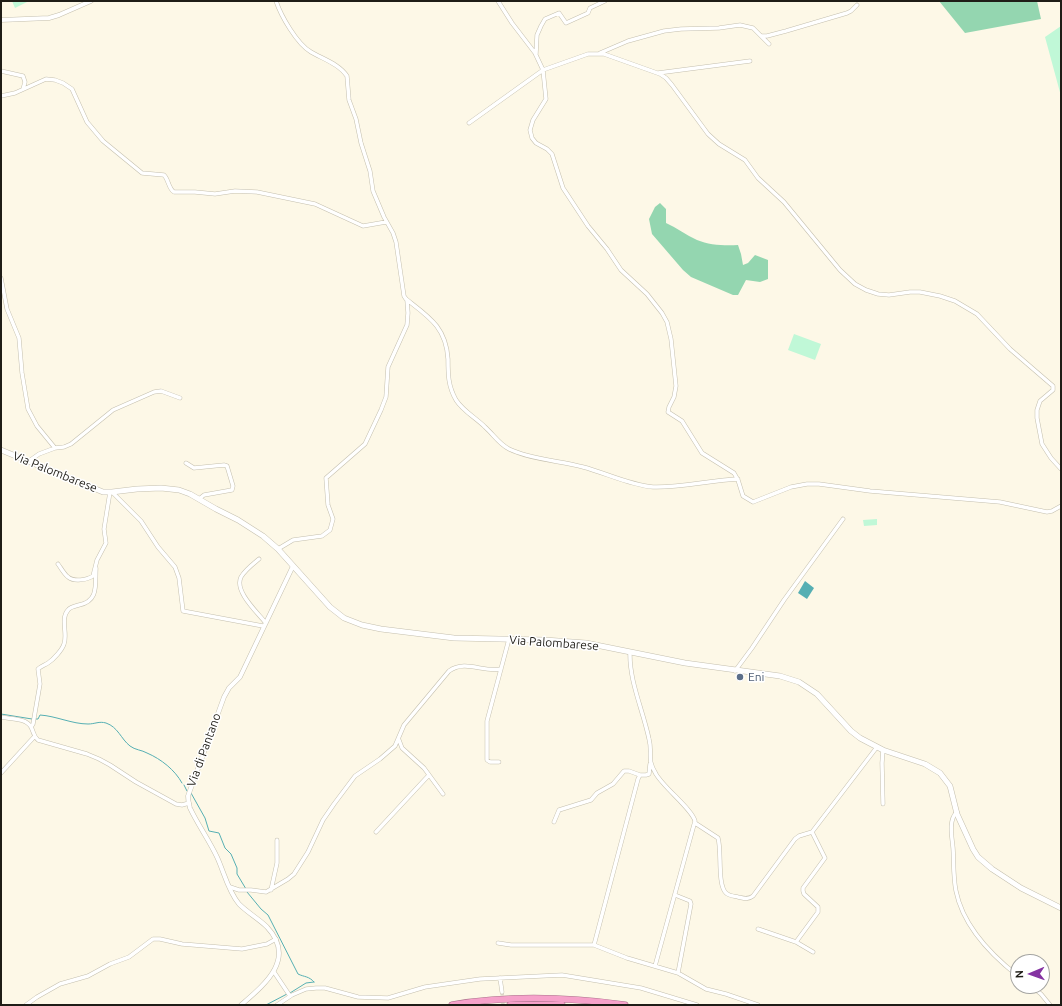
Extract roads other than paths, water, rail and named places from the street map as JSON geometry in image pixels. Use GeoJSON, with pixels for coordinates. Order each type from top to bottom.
{"type":"FeatureCollection","features":[{"type":"Feature","properties":{"kind":"highway"},"geometry":{"type":"LineString","coordinates":[[452,1005],[496,999],[532,998],[574,999],[625,1005]]}},
{"type":"Feature","properties":{"kind":"highway"},"geometry":{"type":"LineString","coordinates":[[510,1005],[562,1005]]}},
{"type":"Feature","properties":{"kind":"main road","name":"Via Palombarese"},"geometry":{"type":"LineString","coordinates":[[1,450],[99,490],[111,492],[140,488],[185,491],[254,529],[278,549],[332,609],[357,624],[381,629],[448,638],[578,642],[630,651],[679,662],[735,671],[780,676],[801,683],[817,694],[853,733],[876,747],[922,762],[940,773],[950,786],[957,812],[974,850],[981,860],[1026,891],[1061,908]]}},
{"type":"Feature","properties":{"kind":"street"},"geometry":{"type":"LineString","coordinates":[[1,20],[50,18],[91,1]]}},
{"type":"Feature","properties":{"kind":"street"},"geometry":{"type":"LineString","coordinates":[[276,1],[282,14],[303,46],[311,52],[336,65],[347,76],[349,100],[356,118],[373,191],[396,242],[403,293],[407,300],[430,318],[443,335],[447,350],[448,379],[457,401],[485,426],[501,443],[521,454],[581,466],[647,486],[669,486],[715,480],[738,479]]}},
{"type":"Feature","properties":{"kind":"street"},"geometry":{"type":"LineString","coordinates":[[498,1],[512,23],[536,55],[543,70],[546,99],[533,120],[530,130],[532,138],[536,143],[547,149],[552,154],[563,188],[588,226],[620,268],[644,291],[665,318],[670,335],[676,384],[675,394],[668,412],[682,421],[702,453],[729,468],[734,473],[738,479],[742,494],[752,502],[791,487],[804,484],[816,484],[996,501],[1047,512],[1061,506]]}},
{"type":"Feature","properties":{"kind":"street"},"geometry":{"type":"LineString","coordinates":[[536,55],[538,35],[545,19],[559,13],[566,23],[588,13],[590,8],[605,1]]}},
{"type":"Feature","properties":{"kind":"street"},"geometry":{"type":"LineString","coordinates":[[762,36],[786,31],[846,13],[851,11],[857,5]]}},
{"type":"Feature","properties":{"kind":"street"},"geometry":{"type":"LineString","coordinates":[[469,124],[543,70],[587,55],[600,53],[635,39],[678,29],[744,26],[753,28],[769,44]]}},
{"type":"Feature","properties":{"kind":"street"},"geometry":{"type":"LineString","coordinates":[[600,53],[664,76],[708,134],[721,145],[745,160],[758,178],[792,212],[842,272],[855,284],[876,294],[886,295],[920,292],[940,296],[955,301],[977,314],[1010,349],[1053,386],[1053,390],[1044,396],[1039,402],[1036,418],[1042,444],[1051,458],[1061,469]]}},
{"type":"Feature","properties":{"kind":"street"},"geometry":{"type":"LineString","coordinates":[[657,73],[750,60]]}},
{"type":"Feature","properties":{"kind":"street"},"geometry":{"type":"LineString","coordinates":[[1,71],[22,76],[25,81],[22,90]]}},
{"type":"Feature","properties":{"kind":"street"},"geometry":{"type":"LineString","coordinates":[[1,96],[22,90],[46,80],[55,80],[67,85],[73,91],[88,124],[101,138],[142,173],[164,175],[170,189],[174,192],[214,194],[235,191],[257,192],[313,203],[363,226],[386,222]]}},
{"type":"Feature","properties":{"kind":"street"},"geometry":{"type":"LineString","coordinates":[[1,278],[6,309],[19,338],[22,373],[28,408],[36,425],[55,448]]}},
{"type":"Feature","properties":{"kind":"street"},"geometry":{"type":"LineString","coordinates":[[278,549],[292,541],[323,536],[328,533],[331,528],[333,519],[328,506],[326,478],[364,445],[382,408],[386,394],[388,369],[407,325],[407,300]]}},
{"type":"Feature","properties":{"kind":"street"},"geometry":{"type":"LineString","coordinates":[[30,461],[39,454],[71,444],[113,410],[154,392],[161,391],[180,398]]}},
{"type":"Feature","properties":{"kind":"street"},"geometry":{"type":"LineString","coordinates":[[186,463],[194,468],[227,466],[233,486],[232,490],[204,495],[199,498]]}},
{"type":"Feature","properties":{"kind":"street"},"geometry":{"type":"LineString","coordinates":[[58,564],[69,577],[77,580],[92,578],[98,559],[106,543],[104,529],[111,492]]}},
{"type":"Feature","properties":{"kind":"street"},"geometry":{"type":"LineString","coordinates":[[111,492],[141,521],[149,531],[158,547],[175,567],[179,578],[183,611],[264,624]]}},
{"type":"Feature","properties":{"kind":"street"},"geometry":{"type":"LineString","coordinates":[[735,671],[843,519]]}},
{"type":"Feature","properties":{"kind":"street"},"geometry":{"type":"LineString","coordinates":[[259,559],[242,576],[240,586],[244,596],[264,624]]}},
{"type":"Feature","properties":{"kind":"street","name":"Via di Pantano"},"geometry":{"type":"LineString","coordinates":[[276,939],[266,926],[240,904],[230,887],[216,855],[189,803],[189,792],[224,697],[229,688],[240,678],[264,624],[293,566]]}},
{"type":"Feature","properties":{"kind":"street"},"geometry":{"type":"LineString","coordinates":[[31,727],[40,694],[38,670],[48,663],[63,646],[65,638],[65,616],[68,610],[87,603],[93,596],[95,590],[96,568]]}},
{"type":"Feature","properties":{"kind":"street"},"geometry":{"type":"LineString","coordinates":[[499,762],[490,762],[487,760],[486,729],[509,639]]}},
{"type":"Feature","properties":{"kind":"street"},"geometry":{"type":"LineString","coordinates":[[554,822],[559,810],[591,800],[598,792],[613,784],[625,770],[646,776],[649,774],[650,740],[632,676],[630,651]]}},
{"type":"Feature","properties":{"kind":"street"},"geometry":{"type":"LineString","coordinates":[[230,887],[239,890],[262,892],[271,890],[294,874],[310,848],[326,816],[354,777],[383,757],[395,746],[404,725],[452,669],[459,666],[468,666],[494,670],[501,669]]}},
{"type":"Feature","properties":{"kind":"street"},"geometry":{"type":"LineString","coordinates":[[1,717],[27,723],[31,727],[34,737],[40,741],[92,756],[110,764],[139,784],[176,804],[182,805],[189,803]]}},
{"type":"Feature","properties":{"kind":"street"},"geometry":{"type":"LineString","coordinates":[[1,773],[34,737]]}},
{"type":"Feature","properties":{"kind":"street"},"geometry":{"type":"LineString","coordinates":[[398,740],[402,748],[422,766],[443,794]]}},
{"type":"Feature","properties":{"kind":"street"},"geometry":{"type":"LineString","coordinates":[[695,823],[716,835],[719,839],[722,882],[725,891],[730,895],[750,898],[795,838],[812,832],[876,747]]}},
{"type":"Feature","properties":{"kind":"street"},"geometry":{"type":"LineString","coordinates":[[883,750],[883,804]]}},
{"type":"Feature","properties":{"kind":"street"},"geometry":{"type":"LineString","coordinates":[[650,761],[658,777],[694,818],[695,823],[655,966]]}},
{"type":"Feature","properties":{"kind":"street"},"geometry":{"type":"LineString","coordinates":[[376,832],[429,775]]}},
{"type":"Feature","properties":{"kind":"street"},"geometry":{"type":"LineString","coordinates":[[594,945],[640,775]]}},
{"type":"Feature","properties":{"kind":"street"},"geometry":{"type":"LineString","coordinates":[[957,812],[952,819],[952,840],[955,885],[961,909],[984,944],[1010,969]]}},
{"type":"Feature","properties":{"kind":"street"},"geometry":{"type":"LineString","coordinates":[[796,942],[819,911],[803,891],[803,888],[825,858],[812,832]]}},
{"type":"Feature","properties":{"kind":"street"},"geometry":{"type":"LineString","coordinates":[[271,890],[277,862],[277,840]]}},
{"type":"Feature","properties":{"kind":"street"},"geometry":{"type":"LineString","coordinates":[[675,895],[690,901],[691,904],[678,972]]}},
{"type":"Feature","properties":{"kind":"street"},"geometry":{"type":"LineString","coordinates":[[758,929],[796,942],[813,952]]}},
{"type":"Feature","properties":{"kind":"street"},"geometry":{"type":"LineString","coordinates":[[26,1005],[58,986],[88,976],[110,964],[129,958],[153,939],[182,944],[240,949],[268,944],[276,939],[279,954],[274,972],[267,982],[241,1005]]}},
{"type":"Feature","properties":{"kind":"street"},"geometry":{"type":"LineString","coordinates":[[498,942],[512,945],[594,945],[625,957],[678,972],[706,989],[758,1005]]}},
{"type":"Feature","properties":{"kind":"street"},"geometry":{"type":"LineString","coordinates":[[274,972],[290,996]]}},
{"type":"Feature","properties":{"kind":"street"},"geometry":{"type":"LineString","coordinates":[[277,1005],[290,996],[305,990],[319,988],[358,997],[390,998],[428,987],[480,979],[571,976],[641,988],[697,1005]]}},
{"type":"Feature","properties":{"kind":"street"},"geometry":{"type":"LineString","coordinates":[[500,978],[502,992]]}},
{"type":"Feature","properties":{"kind":"street"},"geometry":{"type":"LineString","coordinates":[[1041,994],[1050,1005]]}},
{"type":"Feature","properties":{"kind":"water"},"geometry":{"type":"Polygon","coordinates":[[[805,581],[814,588],[807,599],[798,593],[805,581]]]}},
{"type":"Feature","properties":{"kind":"waterway"},"geometry":{"type":"LineString","coordinates":[[1,714],[32,719]]}},
{"type":"Feature","properties":{"kind":"waterway"},"geometry":{"type":"LineString","coordinates":[[35,719],[38,719],[40,715],[82,724],[101,722],[106,723],[114,727],[130,746],[152,755],[167,765],[182,783]]}},
{"type":"Feature","properties":{"kind":"waterway"},"geometry":{"type":"LineString","coordinates":[[184,785],[187,791]]}},
{"type":"Feature","properties":{"kind":"waterway"},"geometry":{"type":"LineString","coordinates":[[191,793],[205,818],[209,831],[219,833],[225,848],[231,854],[237,868],[237,874],[246,889]]}},
{"type":"Feature","properties":{"kind":"waterway"},"geometry":{"type":"LineString","coordinates":[[247,892],[268,915],[298,974],[314,982]]}},
{"type":"Feature","properties":{"kind":"waterway"},"geometry":{"type":"LineString","coordinates":[[290,993],[306,983],[314,982]]}},
{"type":"Feature","properties":{"kind":"waterway"},"geometry":{"type":"LineString","coordinates":[[266,1005],[287,994]]}},
{"type":"Feature","properties":{"kind":"tunnel"},"geometry":{"type":"LineString","coordinates":[[502,992],[503,1005]]}},
{"type":"Feature","properties":{"kind":"place","name":"Eni"},"geometry":{"type":"Point","coordinates":[740,677]}}]}
